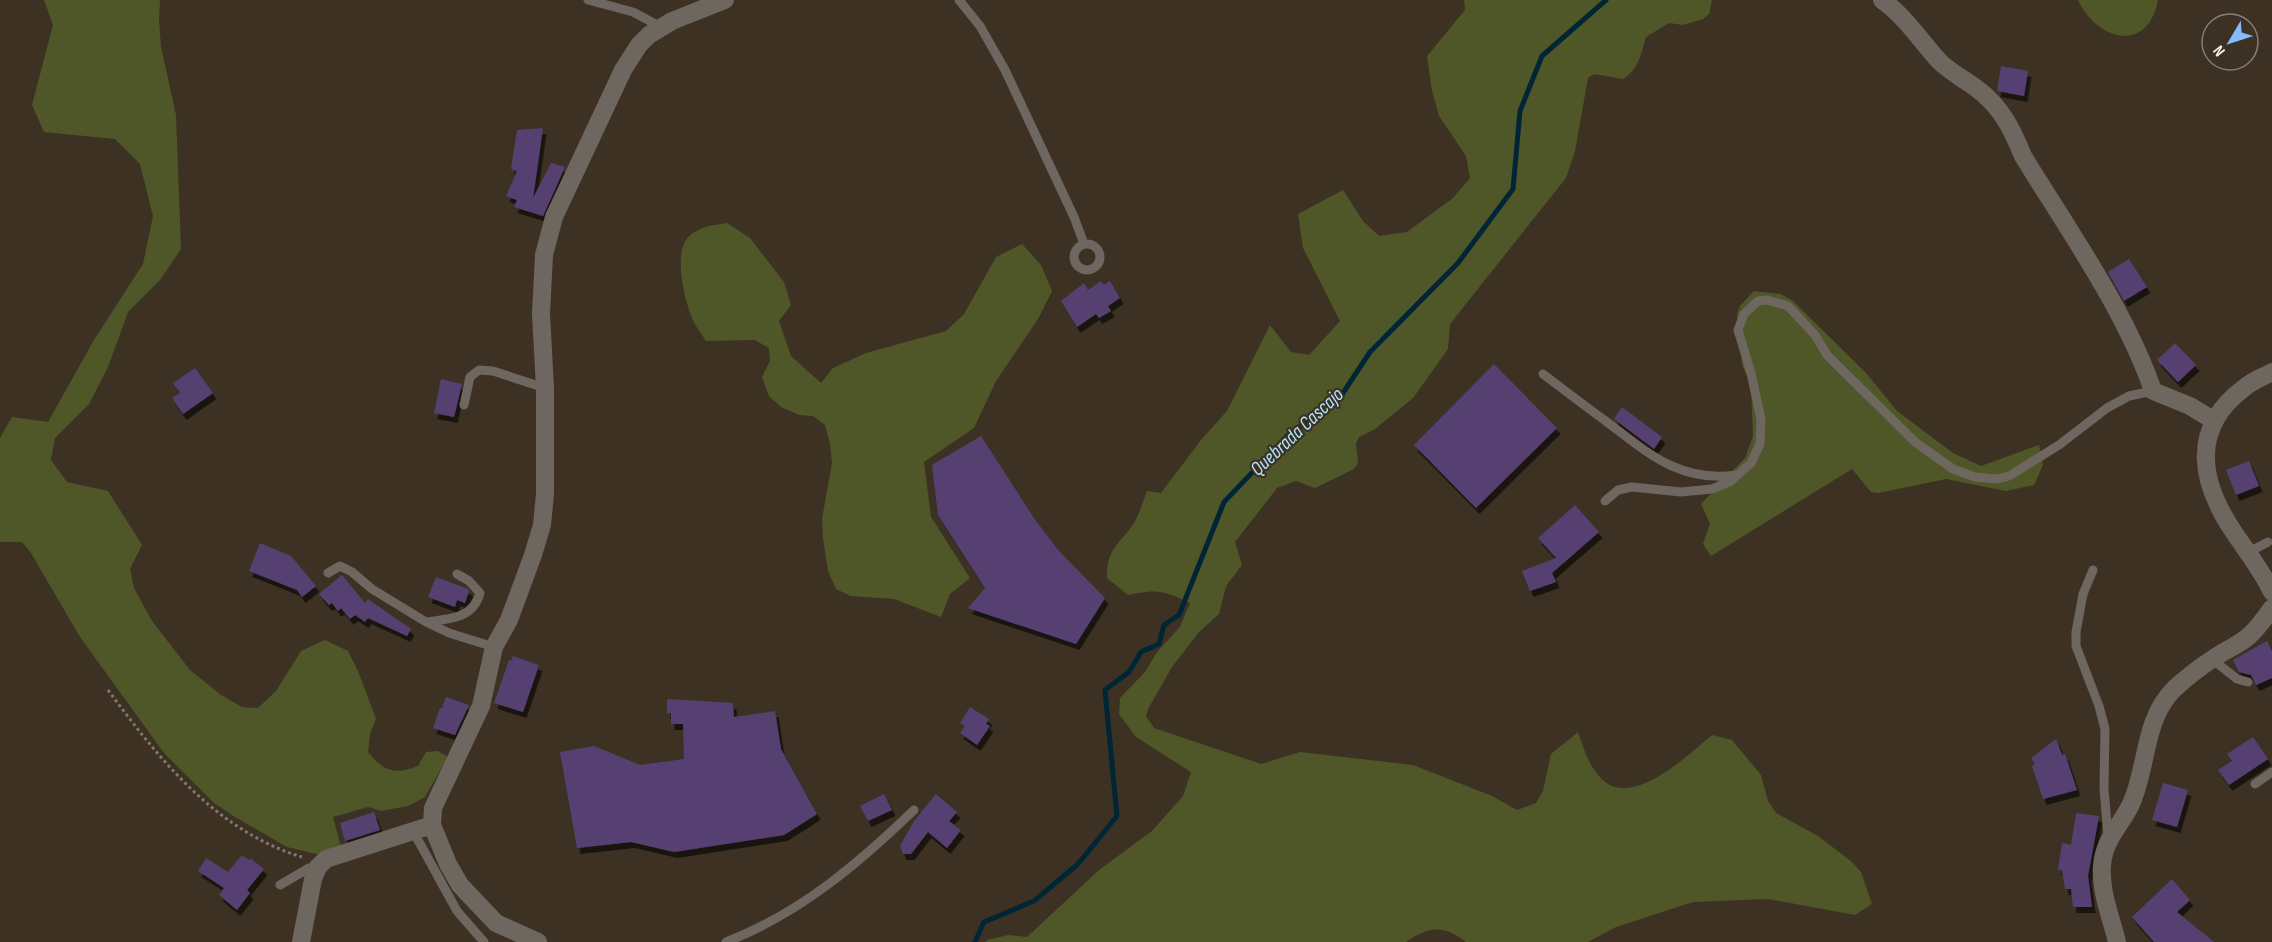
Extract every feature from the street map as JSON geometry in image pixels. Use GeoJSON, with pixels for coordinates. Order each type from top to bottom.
{"type":"FeatureCollection","features":[{"type":"Feature","properties":{"kind":"street"},"geometry":{"type":"LineString","coordinates":[[538,942],[496,924],[460,885],[448,864],[432,825],[433,808],[481,706],[494,647],[509,620],[542,525],[545,494],[545,388],[541,334],[544,255],[554,217],[623,70],[639,45],[649,34],[672,21],[725,0]]}},
{"type":"Feature","properties":{"kind":"street"},"geometry":{"type":"LineString","coordinates":[[1882,0],[1914,29],[1953,74],[1976,88],[2001,110],[2015,134],[2023,156],[2121,320],[2153,391],[2190,406],[2213,420]]}},
{"type":"Feature","properties":{"kind":"street"},"geometry":{"type":"LineString","coordinates":[[2272,372],[2245,387],[2227,402],[2213,420],[2207,437],[2204,462],[2219,507],[2272,592]]}},
{"type":"Feature","properties":{"kind":"street"},"geometry":{"type":"LineString","coordinates":[[2117,942],[2102,877],[2104,853],[2108,839],[2131,803],[2150,730],[2173,690],[2212,659],[2249,636],[2272,608]]}},
{"type":"Feature","properties":{"kind":"street"},"geometry":{"type":"LineString","coordinates":[[301,942],[313,879],[326,859],[432,825]]}},
{"type":"Feature","properties":{"kind":"lane"},"geometry":{"type":"LineString","coordinates":[[588,0],[633,12],[661,27]]}},
{"type":"Feature","properties":{"kind":"lane"},"geometry":{"type":"LineString","coordinates":[[959,0],[980,26],[1005,70],[1074,217],[1083,244]]}},
{"type":"Feature","properties":{"kind":"lane"},"geometry":{"type":"LineString","coordinates":[[1605,501],[1618,490],[1632,487],[1681,492],[1712,489],[1731,481],[1751,463],[1760,444],[1761,419],[1751,373],[1738,330],[1744,314],[1758,301],[1767,300],[1788,306],[1815,335],[1827,355],[1915,442],[1953,469],[1975,477],[1997,479],[2009,476],[2060,446],[2107,408],[2129,396],[2153,391]]}},
{"type":"Feature","properties":{"kind":"lane"},"geometry":{"type":"LineString","coordinates":[[464,405],[470,377],[479,370],[493,371],[545,388]]}},
{"type":"Feature","properties":{"kind":"lane"},"geometry":{"type":"LineString","coordinates":[[1543,374],[1664,464],[1702,476],[1718,477],[1738,474]]}},
{"type":"Feature","properties":{"kind":"lane"},"geometry":{"type":"LineString","coordinates":[[2249,552],[2268,542]]}},
{"type":"Feature","properties":{"kind":"lane"},"geometry":{"type":"LineString","coordinates":[[328,573],[340,566],[352,572],[372,589],[426,622],[449,633],[494,647]]}},
{"type":"Feature","properties":{"kind":"lane"},"geometry":{"type":"LineString","coordinates":[[2093,570],[2083,594],[2076,632],[2076,646],[2099,706],[2105,729],[2104,788],[2108,839]]}},
{"type":"Feature","properties":{"kind":"lane"},"geometry":{"type":"LineString","coordinates":[[426,622],[465,615],[477,602],[480,593],[474,585],[457,573]]}},
{"type":"Feature","properties":{"kind":"lane"},"geometry":{"type":"LineString","coordinates":[[2212,659],[2237,679],[2248,682]]}},
{"type":"Feature","properties":{"kind":"lane"},"geometry":{"type":"LineString","coordinates":[[2255,784],[2272,772]]}},
{"type":"Feature","properties":{"kind":"lane"},"geometry":{"type":"LineString","coordinates":[[726,942],[767,925],[796,908],[862,859],[914,810]]}},
{"type":"Feature","properties":{"kind":"lane"},"geometry":{"type":"LineString","coordinates":[[413,831],[451,902],[484,942]]}},
{"type":"Feature","properties":{"kind":"lane"},"geometry":{"type":"LineString","coordinates":[[280,885],[309,868],[320,865]]}},
{"type":"Feature","properties":{"kind":"path"},"geometry":{"type":"LineString","coordinates":[[108,690],[129,718],[194,793],[221,816],[258,838],[320,865]]}},
{"type":"Feature","properties":{"kind":"green space"},"geometry":{"type":"Polygon","coordinates":[[[44,0],[160,0],[161,47],[176,115],[181,249],[160,280],[128,312],[108,367],[89,404],[55,438],[51,460],[67,482],[108,491],[142,545],[130,569],[134,588],[152,621],[190,670],[221,695],[242,707],[258,708],[276,691],[301,651],[325,640],[348,651],[358,671],[376,719],[370,734],[368,752],[379,764],[396,771],[418,766],[426,752],[438,751],[448,757],[425,797],[408,806],[381,811],[368,807],[333,817],[341,847],[320,855],[287,847],[214,803],[164,753],[80,637],[31,553],[22,542],[0,542],[0,438],[12,417],[48,422],[94,340],[143,264],[153,216],[140,164],[115,139],[44,132],[32,105],[53,25],[44,0]]]}},
{"type":"Feature","properties":{"kind":"green space"},"geometry":{"type":"Polygon","coordinates":[[[1464,0],[1712,0],[1709,14],[1703,19],[1683,25],[1669,23],[1646,37],[1636,66],[1623,79],[1594,74],[1588,78],[1575,151],[1566,178],[1450,324],[1448,349],[1413,398],[1375,429],[1359,437],[1356,443],[1358,463],[1354,469],[1315,488],[1296,481],[1277,488],[1235,542],[1242,565],[1226,586],[1219,614],[1199,632],[1172,667],[1146,716],[1154,728],[1261,764],[1300,752],[1413,765],[1492,796],[1517,810],[1536,803],[1543,791],[1551,754],[1578,732],[1594,770],[1604,781],[1617,787],[1631,787],[1646,783],[1661,775],[1712,735],[1732,740],[1761,775],[1768,801],[1776,813],[1818,836],[1852,862],[1861,872],[1872,904],[1855,915],[1768,899],[1693,902],[1616,927],[1588,942],[1466,942],[1443,930],[1429,930],[1406,942],[986,942],[1008,935],[1027,937],[1099,870],[1152,831],[1183,796],[1191,772],[1136,737],[1119,714],[1120,698],[1145,672],[1157,652],[1180,627],[1190,603],[1160,592],[1128,595],[1107,578],[1111,553],[1134,523],[1147,491],[1161,493],[1201,440],[1227,411],[1270,325],[1291,352],[1309,355],[1340,321],[1303,248],[1298,214],[1343,190],[1363,221],[1379,236],[1407,232],[1453,198],[1470,178],[1466,156],[1439,116],[1432,91],[1427,56],[1465,10],[1464,0]]]}},
{"type":"Feature","properties":{"kind":"green space"},"geometry":{"type":"Polygon","coordinates":[[[2078,0],[2158,0],[2152,17],[2144,29],[2133,35],[2121,36],[2097,25],[2086,14],[2078,0]]]}},
{"type":"Feature","properties":{"kind":"green space"},"geometry":{"type":"Polygon","coordinates":[[[727,223],[750,238],[784,282],[791,305],[779,321],[791,356],[821,383],[833,368],[866,353],[946,331],[964,314],[996,257],[1022,244],[1041,265],[1052,291],[1038,319],[996,381],[974,428],[924,462],[931,517],[970,578],[950,594],[941,617],[894,599],[851,596],[836,589],[828,571],[823,538],[822,519],[832,463],[825,425],[813,416],[799,415],[781,407],[769,396],[762,377],[770,361],[769,348],[755,340],[706,341],[694,322],[687,304],[681,269],[681,258],[686,240],[699,229],[727,223]]]}},
{"type":"Feature","properties":{"kind":"green space"},"geometry":{"type":"Polygon","coordinates":[[[1754,291],[1781,294],[1793,301],[1866,373],[1897,411],[1953,453],[1981,466],[2039,445],[2043,465],[2034,485],[2006,491],[1946,479],[1878,493],[1871,492],[1852,469],[1711,556],[1703,544],[1710,524],[1701,504],[1745,458],[1753,436],[1751,385],[1742,365],[1737,314],[1740,306],[1754,291]]]}},
{"type":"Feature","properties":{"kind":"building"},"geometry":{"type":"Polygon","coordinates":[[[2001,66],[2028,71],[2024,96],[1997,91],[2001,66]]]}},
{"type":"Feature","properties":{"kind":"building"},"geometry":{"type":"Polygon","coordinates":[[[543,128],[533,198],[551,163],[565,167],[543,216],[514,207],[517,200],[506,196],[517,171],[511,169],[517,130],[543,128]]]}},
{"type":"Feature","properties":{"kind":"building"},"geometry":{"type":"Polygon","coordinates":[[[2129,259],[2147,287],[2124,301],[2108,272],[2129,259]]]}},
{"type":"Feature","properties":{"kind":"building"},"geometry":{"type":"Polygon","coordinates":[[[1101,281],[1104,285],[1110,281],[1120,298],[1108,306],[1111,311],[1099,318],[1096,314],[1077,327],[1061,301],[1084,283],[1088,290],[1101,281]]]}},
{"type":"Feature","properties":{"kind":"building"},"geometry":{"type":"Polygon","coordinates":[[[2175,343],[2196,365],[2178,382],[2157,360],[2175,343]]]}},
{"type":"Feature","properties":{"kind":"building"},"geometry":{"type":"Polygon","coordinates":[[[1494,364],[1557,428],[1476,508],[1414,445],[1494,364]]]}},
{"type":"Feature","properties":{"kind":"building"},"geometry":{"type":"Polygon","coordinates":[[[195,368],[213,393],[183,414],[172,398],[180,393],[173,383],[195,368]]]}},
{"type":"Feature","properties":{"kind":"building"},"geometry":{"type":"Polygon","coordinates":[[[441,379],[462,384],[454,417],[434,413],[441,379]]]}},
{"type":"Feature","properties":{"kind":"building"},"geometry":{"type":"Polygon","coordinates":[[[1622,407],[1662,437],[1654,449],[1614,419],[1622,407]]]}},
{"type":"Feature","properties":{"kind":"building"},"geometry":{"type":"Polygon","coordinates":[[[981,436],[1036,521],[1059,551],[1105,598],[1076,644],[968,608],[985,588],[938,515],[932,465],[981,436]]]}},
{"type":"Feature","properties":{"kind":"building"},"geometry":{"type":"Polygon","coordinates":[[[2249,461],[2259,486],[2236,495],[2226,470],[2249,461]]]}},
{"type":"Feature","properties":{"kind":"building"},"geometry":{"type":"Polygon","coordinates":[[[1575,505],[1599,532],[1552,573],[1556,582],[1530,591],[1522,571],[1556,558],[1538,538],[1575,505]]]}},
{"type":"Feature","properties":{"kind":"building"},"geometry":{"type":"Polygon","coordinates":[[[260,543],[291,556],[316,586],[302,597],[297,590],[249,571],[260,543]]]}},
{"type":"Feature","properties":{"kind":"building"},"geometry":{"type":"Polygon","coordinates":[[[342,575],[365,603],[368,599],[411,629],[407,636],[368,618],[365,622],[355,615],[350,619],[341,608],[338,611],[332,603],[329,605],[319,594],[342,575]]]}},
{"type":"Feature","properties":{"kind":"building"},"geometry":{"type":"Polygon","coordinates":[[[436,577],[468,589],[465,603],[457,600],[455,607],[428,597],[436,577]]]}},
{"type":"Feature","properties":{"kind":"building"},"geometry":{"type":"Polygon","coordinates":[[[2267,641],[2272,651],[2272,678],[2256,685],[2251,675],[2239,672],[2233,660],[2267,641]]]}},
{"type":"Feature","properties":{"kind":"building"},"geometry":{"type":"Polygon","coordinates":[[[513,656],[539,665],[523,712],[494,703],[509,660],[511,661],[513,656]]]}},
{"type":"Feature","properties":{"kind":"building"},"geometry":{"type":"Polygon","coordinates":[[[446,697],[469,705],[455,735],[433,728],[446,697]]]}},
{"type":"Feature","properties":{"kind":"building"},"geometry":{"type":"Polygon","coordinates":[[[667,699],[733,703],[734,717],[775,711],[781,749],[817,814],[784,835],[674,852],[631,842],[577,848],[560,752],[594,746],[640,765],[684,759],[683,724],[671,724],[671,713],[667,713],[667,699]]]}},
{"type":"Feature","properties":{"kind":"building"},"geometry":{"type":"Polygon","coordinates":[[[970,707],[989,719],[986,724],[990,726],[977,745],[960,733],[965,726],[960,723],[970,707]]]}},
{"type":"Feature","properties":{"kind":"building"},"geometry":{"type":"Polygon","coordinates":[[[2253,737],[2268,759],[2229,785],[2218,770],[2232,761],[2227,754],[2253,737]]]}},
{"type":"Feature","properties":{"kind":"building"},"geometry":{"type":"Polygon","coordinates":[[[2056,739],[2062,755],[2065,754],[2077,790],[2043,799],[2032,766],[2035,764],[2031,758],[2056,739]]]}},
{"type":"Feature","properties":{"kind":"building"},"geometry":{"type":"Polygon","coordinates":[[[2163,783],[2188,790],[2177,827],[2152,820],[2163,783]]]}},
{"type":"Feature","properties":{"kind":"building"},"geometry":{"type":"Polygon","coordinates":[[[884,794],[892,810],[868,821],[860,806],[884,794]]]}},
{"type":"Feature","properties":{"kind":"building"},"geometry":{"type":"Polygon","coordinates":[[[936,794],[957,812],[949,821],[961,830],[947,848],[928,832],[911,854],[903,854],[900,846],[914,821],[936,794]]]}},
{"type":"Feature","properties":{"kind":"building"},"geometry":{"type":"Polygon","coordinates":[[[374,812],[380,830],[345,841],[340,823],[374,812]]]}},
{"type":"Feature","properties":{"kind":"building"},"geometry":{"type":"Polygon","coordinates":[[[2076,813],[2099,816],[2088,876],[2092,907],[2073,907],[2071,889],[2065,889],[2062,870],[2058,870],[2062,843],[2071,845],[2076,813]]]}},
{"type":"Feature","properties":{"kind":"building"},"geometry":{"type":"Polygon","coordinates":[[[242,855],[264,869],[247,890],[250,893],[237,910],[219,895],[224,888],[198,871],[206,858],[228,872],[242,855]]]}},
{"type":"Feature","properties":{"kind":"building"},"geometry":{"type":"Polygon","coordinates":[[[2172,879],[2190,900],[2177,912],[2214,942],[2154,942],[2132,917],[2172,879]]]}},
{"type":"Feature","properties":{"kind":"waterway","name":"Quebrada Cascajo"},"geometry":{"type":"LineString","coordinates":[[975,942],[984,922],[1034,901],[1078,864],[1117,816],[1105,690],[1129,672],[1141,652],[1159,644],[1164,625],[1179,615],[1224,502],[1288,435],[1339,399],[1370,352],[1458,263],[1513,189],[1520,111],[1542,56],[1606,0]]}}]}
